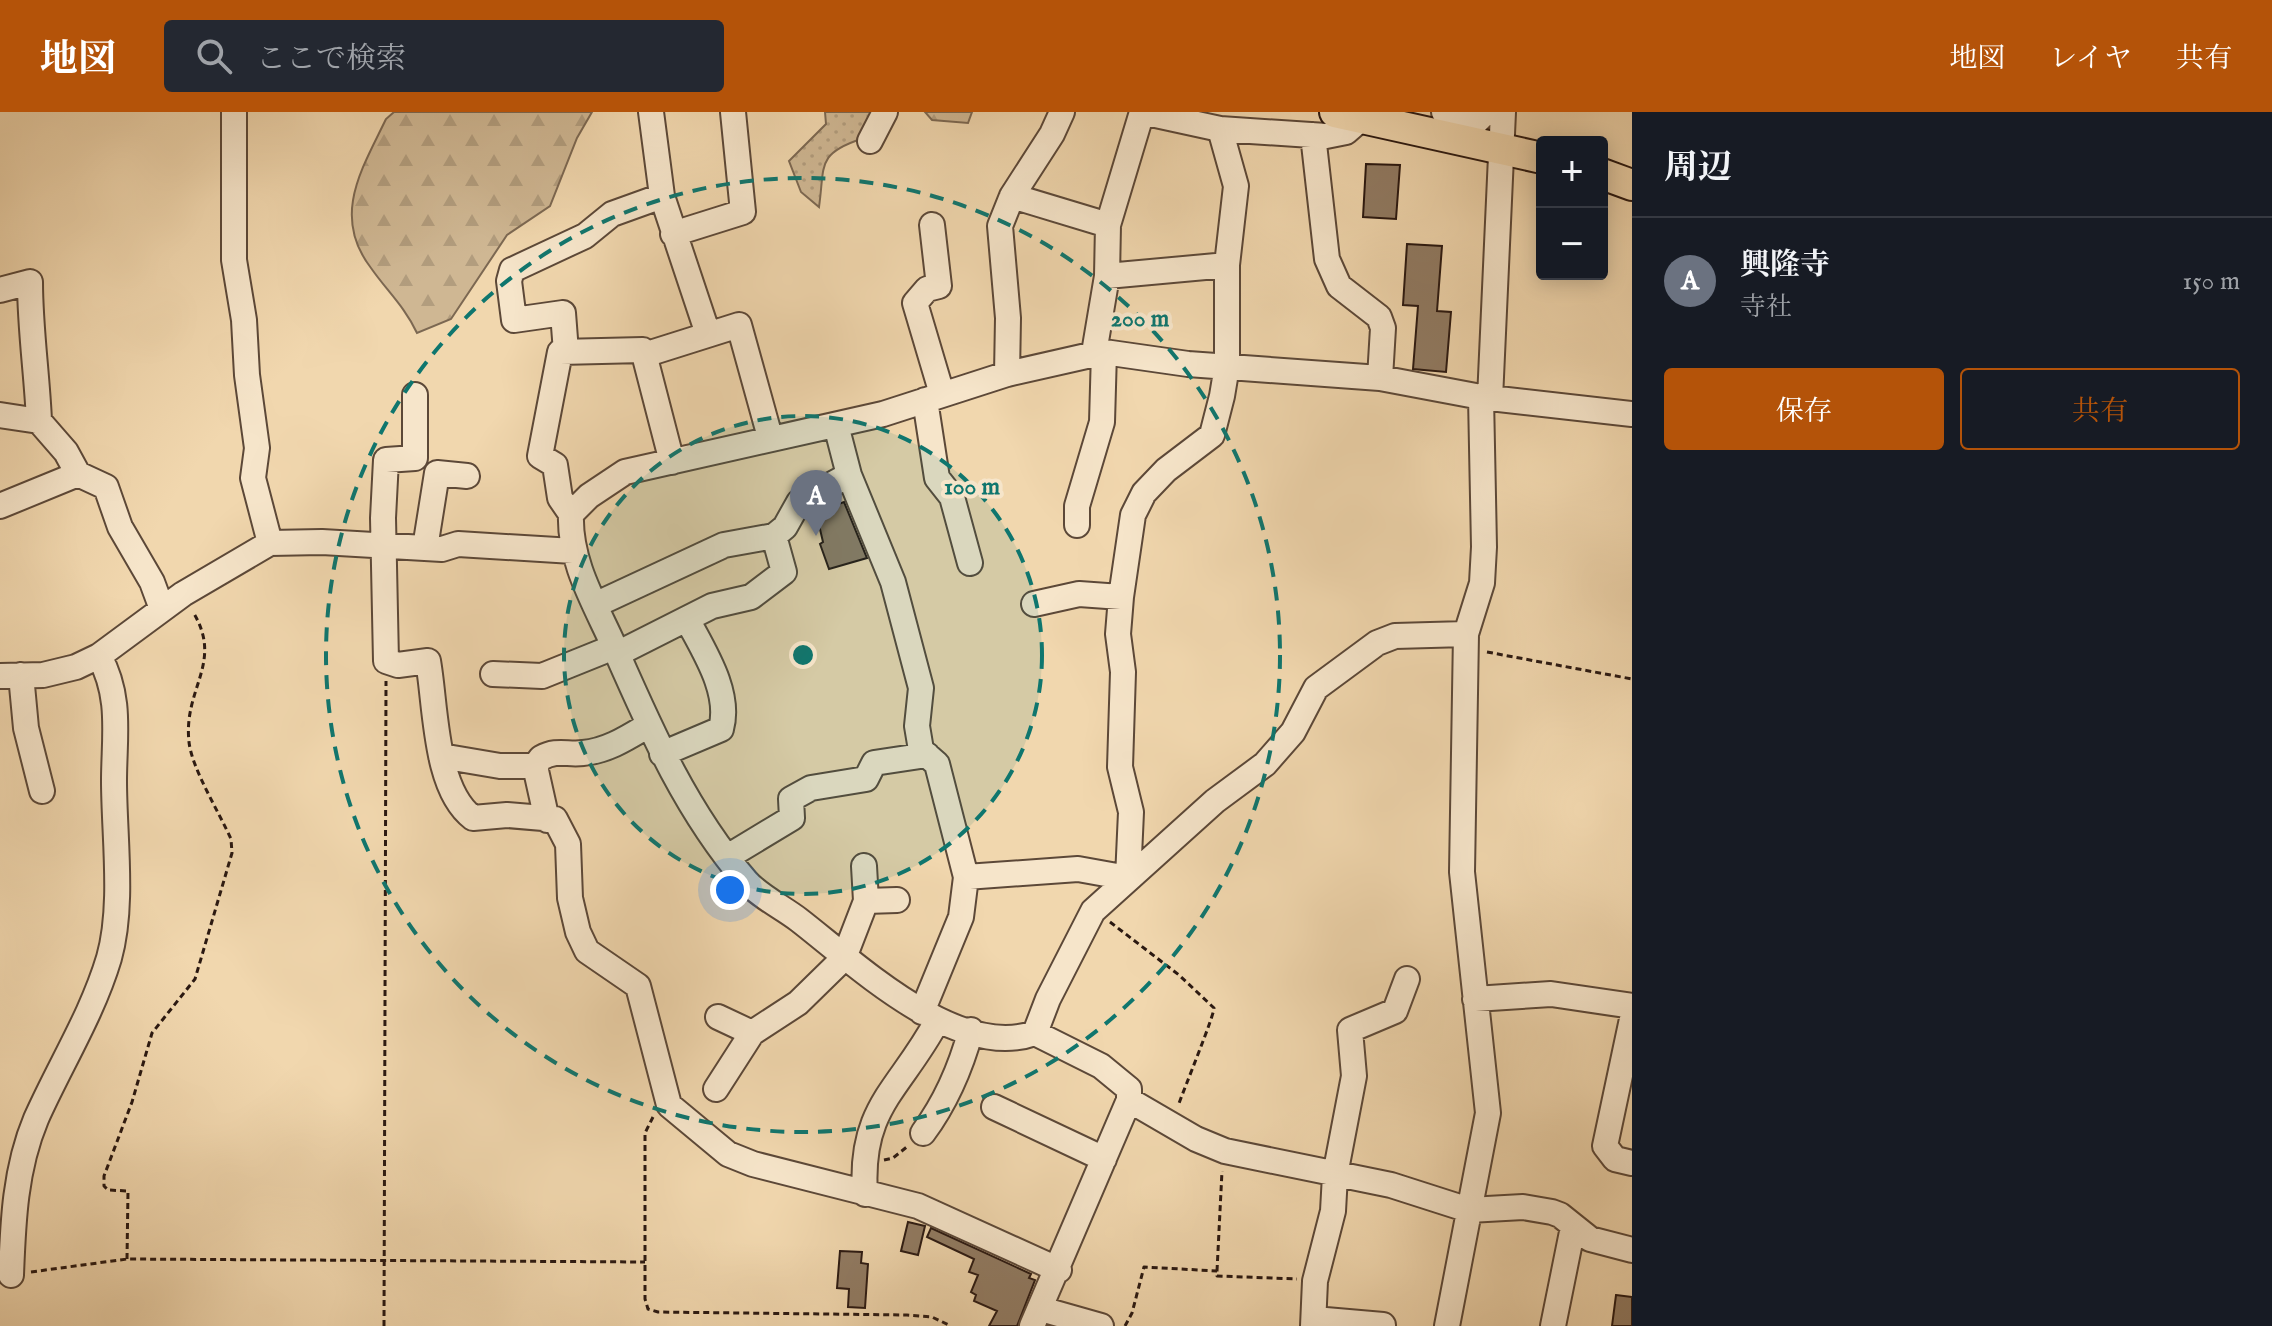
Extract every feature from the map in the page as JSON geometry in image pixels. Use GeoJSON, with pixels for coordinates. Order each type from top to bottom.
{"type":"FeatureCollection","features":[{"type":"Feature","properties":{"kind":"main road"},"geometry":{"type":"LineString","coordinates":[[1349,115],[1536,157]]}},
{"type":"Feature","properties":{"kind":"main road"},"geometry":{"type":"LineString","coordinates":[[1608,176],[1632,185]]}},
{"type":"Feature","properties":{"kind":"street"},"geometry":{"type":"LineString","coordinates":[[234,112],[234,260],[244,320],[247,375],[257,448],[253,478],[270,543]]}},
{"type":"Feature","properties":{"kind":"street"},"geometry":{"type":"LineString","coordinates":[[651,112],[662,196],[708,334]]}},
{"type":"Feature","properties":{"kind":"street"},"geometry":{"type":"LineString","coordinates":[[673,234],[743,212],[733,112]]}},
{"type":"Feature","properties":{"kind":"street"},"geometry":{"type":"LineString","coordinates":[[870,141],[885,112]]}},
{"type":"Feature","properties":{"kind":"street"},"geometry":{"type":"LineString","coordinates":[[1077,525],[1077,506],[1102,422],[1099,353],[1107,276],[1108,225],[1142,112],[1220,129],[1313,135],[1346,132],[1349,115]]}},
{"type":"Feature","properties":{"kind":"street"},"geometry":{"type":"LineString","coordinates":[[1444,112],[1477,121],[1486,112]]}},
{"type":"Feature","properties":{"kind":"street"},"geometry":{"type":"LineString","coordinates":[[1447,1326],[1488,1113],[1462,872],[1466,634],[1475,614],[1483,571],[1486,398],[1503,112]]}},
{"type":"Feature","properties":{"kind":"street"},"geometry":{"type":"LineString","coordinates":[[1007,374],[1008,318],[1000,226],[1012,196],[1061,113]]}},
{"type":"Feature","properties":{"kind":"street"},"geometry":{"type":"LineString","coordinates":[[1128,878],[1131,812],[1120,767],[1123,672],[1118,634],[1121,597],[1133,515],[1144,493],[1159,477],[1212,435],[1227,366],[1227,265],[1236,186],[1220,129]]}},
{"type":"Feature","properties":{"kind":"street"},"geometry":{"type":"LineString","coordinates":[[1313,135],[1327,259],[1339,286],[1379,317],[1383,328],[1380,378]]}},
{"type":"Feature","properties":{"kind":"street"},"geometry":{"type":"LineString","coordinates":[[566,352],[563,313],[514,320],[509,281],[512,270],[585,236],[612,214],[662,196]]}},
{"type":"Feature","properties":{"kind":"street"},"geometry":{"type":"LineString","coordinates":[[1012,196],[1108,225]]}},
{"type":"Feature","properties":{"kind":"street"},"geometry":{"type":"LineString","coordinates":[[932,225],[939,286],[927,289],[915,303],[933,397],[937,478],[952,497],[970,563]]}},
{"type":"Feature","properties":{"kind":"street"},"geometry":{"type":"LineString","coordinates":[[1107,276],[1227,265]]}},
{"type":"Feature","properties":{"kind":"street"},"geometry":{"type":"LineString","coordinates":[[0,290],[30,282],[30,323],[37,363],[39,421],[66,452],[78,474],[106,487],[120,527],[152,582],[162,609]]}},
{"type":"Feature","properties":{"kind":"street"},"geometry":{"type":"LineString","coordinates":[[644,355],[739,325],[770,437]]}},
{"type":"Feature","properties":{"kind":"street"},"geometry":{"type":"LineString","coordinates":[[672,462],[643,350],[560,352],[540,456],[555,465],[560,498],[571,514],[573,551],[647,726],[690,806],[747,883],[844,958],[930,1017],[971,1030],[1018,1039],[1035,1033],[1101,1066],[1129,1089],[1129,1100],[1059,1270],[1036,1317],[1101,1326]]}},
{"type":"Feature","properties":{"kind":"street"},"geometry":{"type":"LineString","coordinates":[[571,514],[589,496],[625,472],[701,458],[770,437],[836,425],[1007,374],[1099,353],[1380,378],[1486,398],[1632,414]]}},
{"type":"Feature","properties":{"kind":"street"},"geometry":{"type":"LineString","coordinates":[[415,395],[415,458],[386,460],[383,518],[386,546],[386,661],[398,665],[428,661],[441,756],[448,781],[466,812],[473,818],[507,815],[555,819],[568,844],[570,898],[578,932],[587,951],[638,986],[669,1105],[728,1154],[753,1164],[918,1206],[1059,1270]]}},
{"type":"Feature","properties":{"kind":"street"},"geometry":{"type":"LineString","coordinates":[[0,415],[39,421]]}},
{"type":"Feature","properties":{"kind":"street"},"geometry":{"type":"LineString","coordinates":[[836,425],[849,475],[893,582],[921,688],[917,726],[921,750],[937,764],[966,877],[961,917],[930,1017],[893,1089],[880,1105],[863,1164],[865,1194]]}},
{"type":"Feature","properties":{"kind":"street"},"geometry":{"type":"LineString","coordinates":[[425,548],[437,473],[467,476]]}},
{"type":"Feature","properties":{"kind":"street"},"geometry":{"type":"LineString","coordinates":[[0,506],[78,474]]}},
{"type":"Feature","properties":{"kind":"street"},"geometry":{"type":"LineString","coordinates":[[595,605],[724,545],[774,536],[785,527],[799,502],[849,475]]}},
{"type":"Feature","properties":{"kind":"street"},"geometry":{"type":"LineString","coordinates":[[493,674],[542,676],[688,621],[712,606],[751,597],[784,572],[774,536]]}},
{"type":"Feature","properties":{"kind":"street"},"geometry":{"type":"LineString","coordinates":[[42,791],[10,676],[76,667],[99,656],[183,594],[270,543],[442,549],[458,544],[573,551]]}},
{"type":"Feature","properties":{"kind":"street"},"geometry":{"type":"LineString","coordinates":[[1034,604],[1079,594],[1121,597]]}},
{"type":"Feature","properties":{"kind":"street"},"geometry":{"type":"LineString","coordinates":[[662,754],[721,729],[726,711],[716,684],[716,672],[688,621]]}},
{"type":"Feature","properties":{"kind":"street"},"geometry":{"type":"LineString","coordinates":[[1035,1033],[1048,999],[1093,911],[1215,801],[1265,764],[1293,732],[1316,688],[1377,643],[1395,636],[1466,634]]}},
{"type":"Feature","properties":{"kind":"street"},"geometry":{"type":"LineString","coordinates":[[11,1275],[10,1161],[35,1120],[78,1035],[109,957],[117,911],[114,825],[117,731],[114,696],[99,656]]}},
{"type":"Feature","properties":{"kind":"street"},"geometry":{"type":"LineString","coordinates":[[547,820],[535,766],[541,758],[550,753],[581,754],[603,748],[647,726]]}},
{"type":"Feature","properties":{"kind":"street"},"geometry":{"type":"LineString","coordinates":[[729,856],[792,818],[791,799],[811,788],[866,779],[874,763],[927,755]]}},
{"type":"Feature","properties":{"kind":"street"},"geometry":{"type":"LineString","coordinates":[[441,756],[500,766],[535,766]]}},
{"type":"Feature","properties":{"kind":"street"},"geometry":{"type":"LineString","coordinates":[[716,1089],[752,1033],[798,1003],[844,958],[866,901],[864,866]]}},
{"type":"Feature","properties":{"kind":"street"},"geometry":{"type":"LineString","coordinates":[[966,877],[1078,869],[1128,878]]}},
{"type":"Feature","properties":{"kind":"street"},"geometry":{"type":"LineString","coordinates":[[866,901],[897,900]]}},
{"type":"Feature","properties":{"kind":"street"},"geometry":{"type":"LineString","coordinates":[[1383,1325],[1313,1322],[1315,1281],[1326,1250],[1335,1175],[1354,1076],[1350,1030],[1395,1011],[1407,979]]}},
{"type":"Feature","properties":{"kind":"street"},"geometry":{"type":"LineString","coordinates":[[1475,999],[1551,994],[1632,1006]]}},
{"type":"Feature","properties":{"kind":"street"},"geometry":{"type":"LineString","coordinates":[[718,1017],[752,1033]]}},
{"type":"Feature","properties":{"kind":"street"},"geometry":{"type":"LineString","coordinates":[[1632,1019],[1629,1049],[1605,1146],[1615,1159],[1632,1163]]}},
{"type":"Feature","properties":{"kind":"street"},"geometry":{"type":"LineString","coordinates":[[923,1133],[938,1113],[964,1057],[971,1030]]}},
{"type":"Feature","properties":{"kind":"street"},"geometry":{"type":"LineString","coordinates":[[1129,1100],[1225,1151],[1391,1185],[1469,1210],[1537,1210],[1560,1215],[1590,1239],[1632,1250]]}},
{"type":"Feature","properties":{"kind":"street"},"geometry":{"type":"LineString","coordinates":[[994,1107],[1104,1159]]}},
{"type":"Feature","properties":{"kind":"street"},"geometry":{"type":"LineString","coordinates":[[1553,1326],[1573,1227]]}},
{"type":"Feature","properties":{"kind":"path"},"geometry":{"type":"LineString","coordinates":[[127,1259],[128,1191],[108,1190],[104,1186],[104,1176],[132,1102],[152,1033],[195,979],[232,853],[231,839],[189,747],[189,710],[207,642],[204,629],[183,594]]}},
{"type":"Feature","properties":{"kind":"path"},"geometry":{"type":"LineString","coordinates":[[1466,634],[1491,655],[1632,679]]}},
{"type":"Feature","properties":{"kind":"path"},"geometry":{"type":"LineString","coordinates":[[384,1326],[386,661]]}},
{"type":"Feature","properties":{"kind":"path"},"geometry":{"type":"LineString","coordinates":[[1093,911],[1143,946],[1214,1008],[1214,1016],[1198,1045],[1169,1123]]}},
{"type":"Feature","properties":{"kind":"path"},"geometry":{"type":"LineString","coordinates":[[669,1105],[653,1116],[645,1133],[645,1299],[648,1309],[658,1312],[907,1315],[932,1317],[951,1326]]}},
{"type":"Feature","properties":{"kind":"path"},"geometry":{"type":"LineString","coordinates":[[863,1164],[893,1158],[923,1133]]}},
{"type":"Feature","properties":{"kind":"path"},"geometry":{"type":"LineString","coordinates":[[1225,1151],[1218,1193],[1217,1276],[1315,1281]]}},
{"type":"Feature","properties":{"kind":"path"},"geometry":{"type":"LineString","coordinates":[[11,1275],[127,1259],[645,1262]]}},
{"type":"Feature","properties":{"kind":"path"},"geometry":{"type":"LineString","coordinates":[[1125,1326],[1132,1313],[1144,1267],[1217,1271]]}},
{"type":"Feature","properties":{"kind":"green space"},"geometry":{"type":"Polygon","coordinates":[[[394,112],[592,112],[577,138],[550,206],[507,235],[451,319],[417,333],[359,249],[353,230],[354,193],[360,174],[386,119],[394,112]]]}},
{"type":"Feature","properties":{"kind":"green space"},"geometry":{"type":"Polygon","coordinates":[[[825,112],[874,112],[861,139],[836,150],[825,163],[819,207],[801,192],[789,161],[826,124],[825,112]]]}},
{"type":"Feature","properties":{"kind":"green space"},"geometry":{"type":"Polygon","coordinates":[[[925,112],[972,112],[968,123],[932,120],[925,112]]]}},
{"type":"Feature","properties":{"kind":"building"},"geometry":{"type":"Polygon","coordinates":[[[1366,164],[1400,165],[1396,219],[1363,217],[1366,164]]]}},
{"type":"Feature","properties":{"kind":"building"},"geometry":{"type":"Polygon","coordinates":[[[1407,244],[1442,246],[1437,311],[1451,312],[1446,372],[1413,369],[1418,306],[1403,305],[1407,244]]]}},
{"type":"Feature","properties":{"kind":"building"},"geometry":{"type":"Polygon","coordinates":[[[844,502],[867,558],[829,569],[820,544],[823,542],[816,512],[844,502]]]}},
{"type":"Feature","properties":{"kind":"building"},"geometry":{"type":"Polygon","coordinates":[[[908,1222],[925,1226],[918,1255],[901,1251],[908,1222]]]}},
{"type":"Feature","properties":{"kind":"building"},"geometry":{"type":"Polygon","coordinates":[[[931,1228],[1031,1274],[1029,1278],[1035,1280],[1017,1326],[989,1326],[997,1311],[974,1301],[976,1295],[971,1292],[978,1275],[969,1272],[974,1259],[927,1237],[931,1228]]]}},
{"type":"Feature","properties":{"kind":"building"},"geometry":{"type":"Polygon","coordinates":[[[840,1251],[862,1252],[861,1263],[868,1264],[865,1308],[848,1307],[849,1289],[837,1288],[840,1251]]]}},
{"type":"Feature","properties":{"kind":"building"},"geometry":{"type":"Polygon","coordinates":[[[1616,1295],[1632,1297],[1632,1326],[1612,1326],[1616,1295]]]}},
{"type":"Feature","properties":{"kind":"place","name":"興隆寺"},"geometry":{"type":"Point","coordinates":[816,536]}}]}
